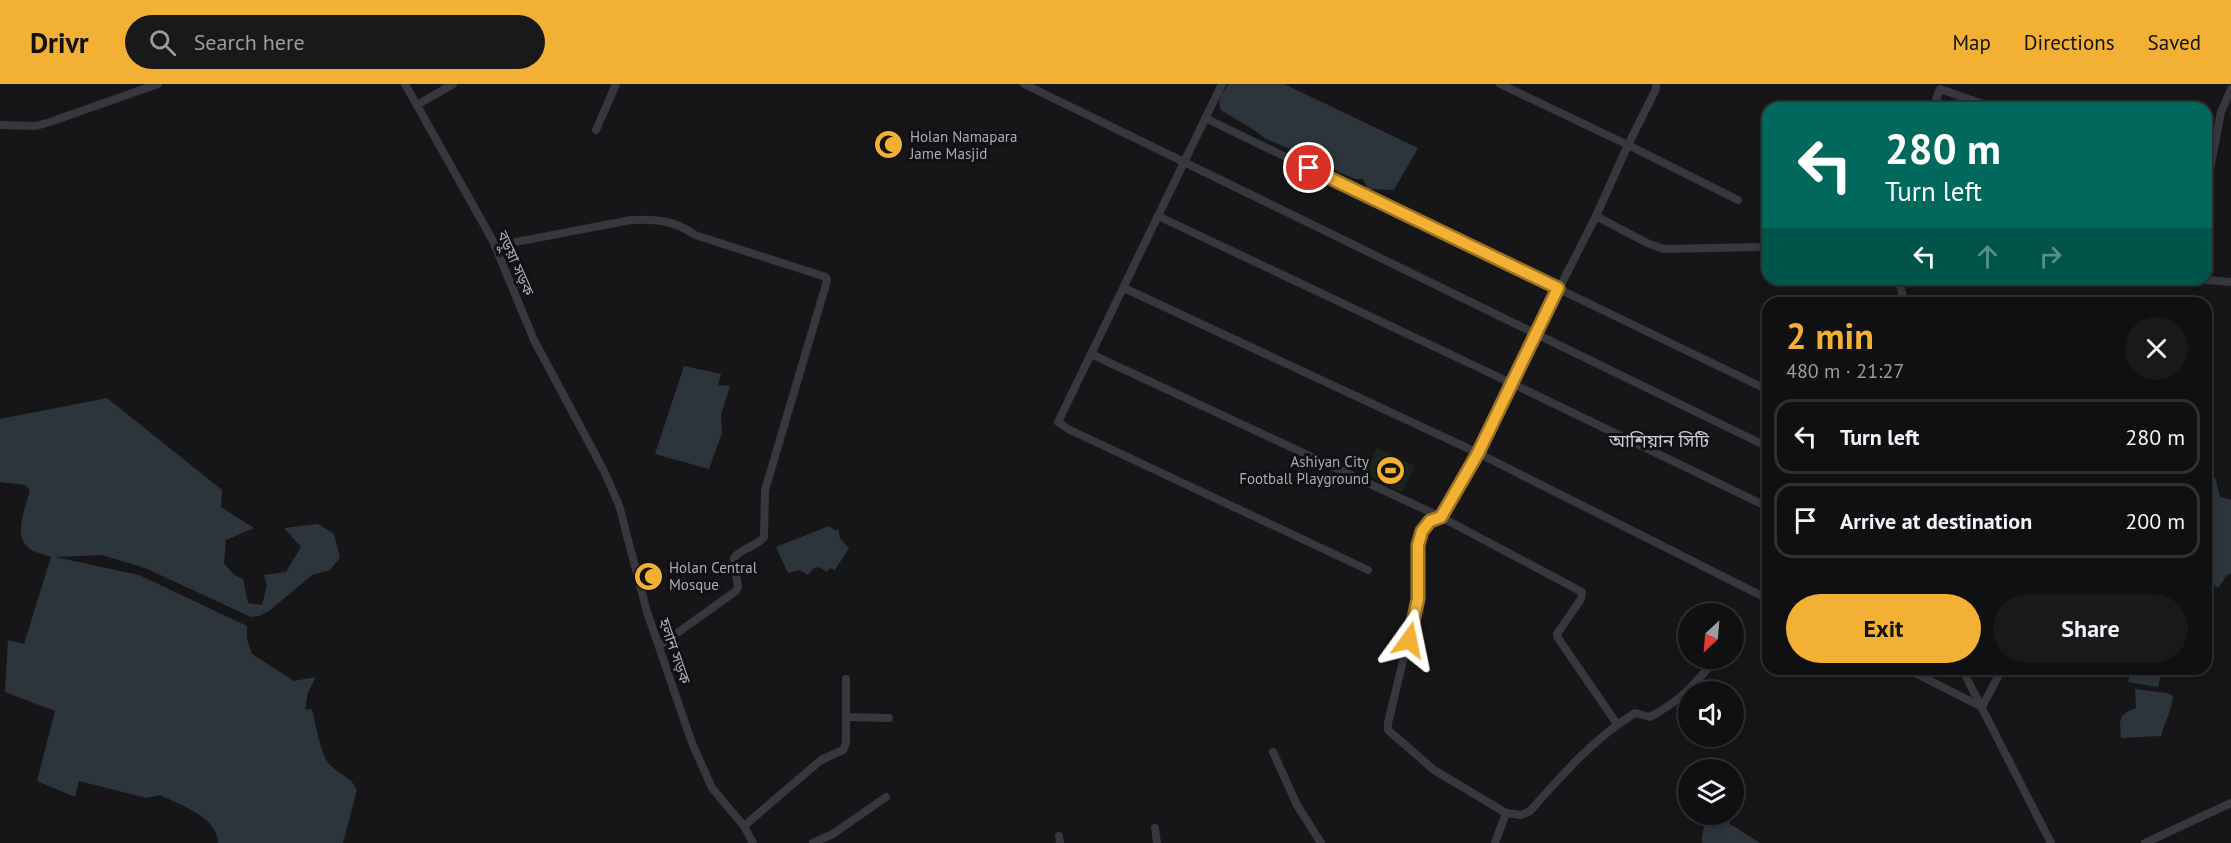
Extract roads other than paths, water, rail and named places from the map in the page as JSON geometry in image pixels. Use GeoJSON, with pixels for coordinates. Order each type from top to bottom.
{"type":"FeatureCollection","features":[{"type":"Feature","properties":{"kind":"street"},"geometry":{"type":"LineString","coordinates":[[0,126],[36,126],[158,84]]}},
{"type":"Feature","properties":{"kind":"street","name":"বড়ুয়া সড়ক"},"geometry":{"type":"LineString","coordinates":[[405,84],[495,246],[534,340],[597,456]]}},
{"type":"Feature","properties":{"kind":"street"},"geometry":{"type":"LineString","coordinates":[[417,105],[453,84]]}},
{"type":"Feature","properties":{"kind":"street"},"geometry":{"type":"LineString","coordinates":[[596,130],[616,84]]}},
{"type":"Feature","properties":{"kind":"street"},"geometry":{"type":"LineString","coordinates":[[1024,84],[1762,444]]}},
{"type":"Feature","properties":{"kind":"street"},"geometry":{"type":"LineString","coordinates":[[1222,84],[1058,422],[1368,570]]}},
{"type":"Feature","properties":{"kind":"street"},"geometry":{"type":"LineString","coordinates":[[1500,84],[1738,200]]}},
{"type":"Feature","properties":{"kind":"street"},"geometry":{"type":"LineString","coordinates":[[1656,84],[1656,89],[1596,216],[1511,382],[1478,453],[1441,517],[1430,521],[1422,531],[1418,545],[1418,599],[1388,730],[1434,770],[1506,813],[1521,815],[1530,811],[1575,761],[1617,724],[1635,713],[1650,717],[1669,707],[1690,691],[1707,669]]}},
{"type":"Feature","properties":{"kind":"street"},"geometry":{"type":"LineString","coordinates":[[1935,102],[1940,89],[1952,88],[1982,102]]}},
{"type":"Feature","properties":{"kind":"street"},"geometry":{"type":"LineString","coordinates":[[2212,159],[2221,112],[2231,89]]}},
{"type":"Feature","properties":{"kind":"street"},"geometry":{"type":"LineString","coordinates":[[1206,118],[1762,387]]}},
{"type":"Feature","properties":{"kind":"street"},"geometry":{"type":"LineString","coordinates":[[1158,216],[1511,382],[1762,504]]}},
{"type":"Feature","properties":{"kind":"street"},"geometry":{"type":"LineString","coordinates":[[1596,216],[1647,243],[1664,249],[1762,247]]}},
{"type":"Feature","properties":{"kind":"street"},"geometry":{"type":"LineString","coordinates":[[495,246],[631,220],[654,219],[671,222],[695,235],[826,277],[827,282],[765,490],[764,537],[760,543],[737,554],[734,558],[738,587],[736,591],[659,646]]}},
{"type":"Feature","properties":{"kind":"street"},"geometry":{"type":"LineString","coordinates":[[2212,281],[2231,282]]}},
{"type":"Feature","properties":{"kind":"street"},"geometry":{"type":"LineString","coordinates":[[1124,288],[1478,453],[1762,596]]}},
{"type":"Feature","properties":{"kind":"street"},"geometry":{"type":"LineString","coordinates":[[1091,354],[1441,517],[1581,592],[1581,599],[1557,634],[1558,638],[1617,724]]}},
{"type":"Feature","properties":{"kind":"street","name":"হলান সড়ক"},"geometry":{"type":"LineString","coordinates":[[597,456],[619,505],[647,612],[706,778],[744,826],[753,843]]}},
{"type":"Feature","properties":{"kind":"street"},"geometry":{"type":"LineString","coordinates":[[1919,675],[1982,707]]}},
{"type":"Feature","properties":{"kind":"street"},"geometry":{"type":"LineString","coordinates":[[1965,675],[2051,843]]}},
{"type":"Feature","properties":{"kind":"street"},"geometry":{"type":"LineString","coordinates":[[1982,707],[1999,675]]}},
{"type":"Feature","properties":{"kind":"street"},"geometry":{"type":"LineString","coordinates":[[744,826],[821,760],[843,750],[846,743],[846,680]]}},
{"type":"Feature","properties":{"kind":"street"},"geometry":{"type":"LineString","coordinates":[[846,717],[889,718]]}},
{"type":"Feature","properties":{"kind":"street"},"geometry":{"type":"LineString","coordinates":[[1273,753],[1297,805],[1321,843]]}},
{"type":"Feature","properties":{"kind":"street"},"geometry":{"type":"LineString","coordinates":[[813,843],[833,834],[886,797]]}},
{"type":"Feature","properties":{"kind":"street"},"geometry":{"type":"LineString","coordinates":[[2145,843],[2231,803]]}},
{"type":"Feature","properties":{"kind":"street"},"geometry":{"type":"LineString","coordinates":[[1495,843],[1506,813]]}},
{"type":"Feature","properties":{"kind":"street"},"geometry":{"type":"LineString","coordinates":[[1155,828],[1157,843]]}},
{"type":"Feature","properties":{"kind":"place","name":"Holan Namapara Jame Masjid"},"geometry":{"type":"Point","coordinates":[889,145]}},
{"type":"Feature","properties":{"kind":"place","name":"Ashiyan City Football Playground"},"geometry":{"type":"Point","coordinates":[1390,470]}},
{"type":"Feature","properties":{"kind":"place","name":"Holan Central Mosque"},"geometry":{"type":"Point","coordinates":[648,576]}},
{"type":"Feature","properties":{"kind":"district","name":"আশিয়ান সিটি"},"geometry":{"type":"Point","coordinates":[1659,440]}}]}
